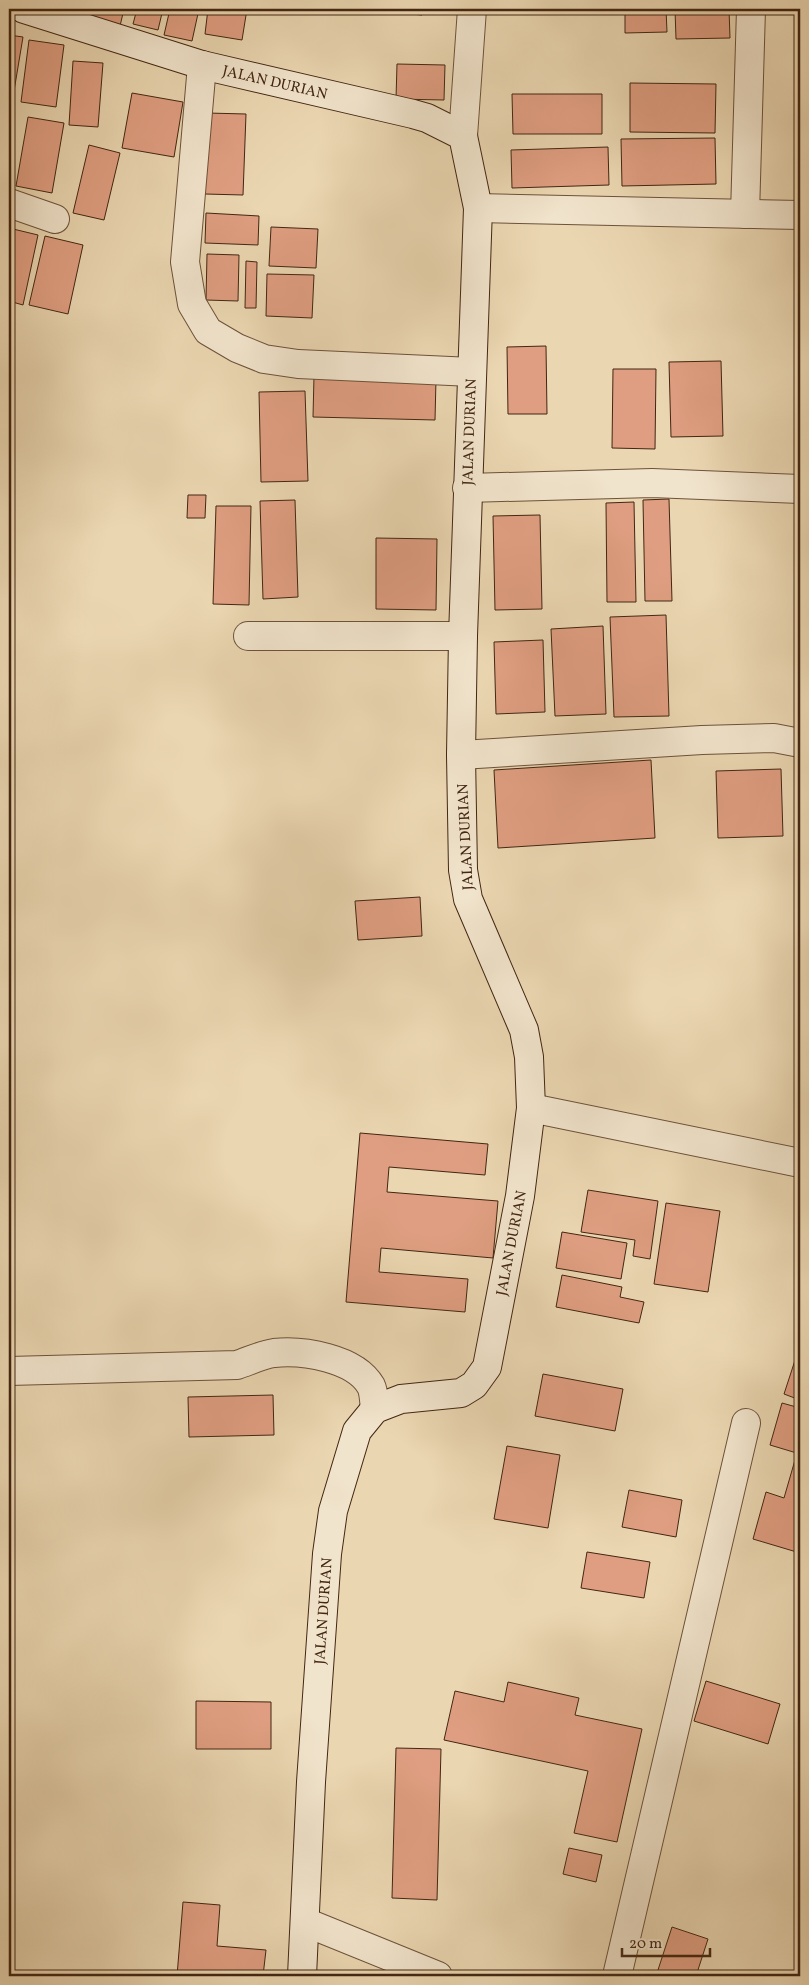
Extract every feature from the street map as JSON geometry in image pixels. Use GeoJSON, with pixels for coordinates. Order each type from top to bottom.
{"type":"FeatureCollection","features":[{"type":"Feature","properties":{"kind":"street","name":"JALAN DURIAN"},"geometry":{"type":"LineString","coordinates":[[24,9],[202,65],[427,118],[463,136],[478,208],[463,636],[461,755],[463,870],[468,899],[524,1030],[529,1058],[531,1108],[520,1196],[487,1366],[474,1385],[461,1393],[401,1399],[375,1409],[357,1431],[333,1511],[327,1554],[302,1976]]}},
{"type":"Feature","properties":{"kind":"street"},"geometry":{"type":"LineString","coordinates":[[463,136],[472,9]]}},
{"type":"Feature","properties":{"kind":"street"},"geometry":{"type":"LineString","coordinates":[[745,214],[751,9]]}},
{"type":"Feature","properties":{"kind":"street"},"geometry":{"type":"LineString","coordinates":[[202,65],[185,262],[192,304],[208,330],[237,348],[264,359],[298,364],[472,372]]}},
{"type":"Feature","properties":{"kind":"street"},"geometry":{"type":"LineString","coordinates":[[9,203],[55,219]]}},
{"type":"Feature","properties":{"kind":"street"},"geometry":{"type":"LineString","coordinates":[[478,208],[800,215]]}},
{"type":"Feature","properties":{"kind":"street"},"geometry":{"type":"LineString","coordinates":[[467,488],[652,483],[800,489]]}},
{"type":"Feature","properties":{"kind":"street"},"geometry":{"type":"LineString","coordinates":[[248,636],[463,636]]}},
{"type":"Feature","properties":{"kind":"street"},"geometry":{"type":"LineString","coordinates":[[461,755],[702,740],[774,738],[800,743]]}},
{"type":"Feature","properties":{"kind":"street"},"geometry":{"type":"LineString","coordinates":[[531,1108],[800,1163]]}},
{"type":"Feature","properties":{"kind":"street"},"geometry":{"type":"LineString","coordinates":[[9,1372],[237,1365],[271,1353],[295,1351],[328,1358],[354,1367],[371,1387],[375,1409]]}},
{"type":"Feature","properties":{"kind":"street"},"geometry":{"type":"LineString","coordinates":[[618,1976],[746,1423]]}},
{"type":"Feature","properties":{"kind":"street"},"geometry":{"type":"LineString","coordinates":[[305,1922],[438,1976]]}},
{"type":"Feature","properties":{"kind":"building"},"geometry":{"type":"Polygon","coordinates":[[[94,9],[124,9],[120,26],[92,19],[94,9]]]}},
{"type":"Feature","properties":{"kind":"building"},"geometry":{"type":"Polygon","coordinates":[[[137,9],[163,9],[158,30],[133,24],[137,9]]]}},
{"type":"Feature","properties":{"kind":"building"},"geometry":{"type":"Polygon","coordinates":[[[170,9],[199,9],[192,41],[164,35],[170,9]]]}},
{"type":"Feature","properties":{"kind":"building"},"geometry":{"type":"Polygon","coordinates":[[[208,9],[247,9],[242,40],[205,34],[208,9]]]}},
{"type":"Feature","properties":{"kind":"building"},"geometry":{"type":"Polygon","coordinates":[[[356,9],[423,9],[422,15],[356,9]]]}},
{"type":"Feature","properties":{"kind":"building"},"geometry":{"type":"Polygon","coordinates":[[[625,9],[666,9],[667,32],[625,33],[625,9]]]}},
{"type":"Feature","properties":{"kind":"building"},"geometry":{"type":"Polygon","coordinates":[[[675,9],[729,9],[730,38],[676,39],[675,9]]]}},
{"type":"Feature","properties":{"kind":"building"},"geometry":{"type":"Polygon","coordinates":[[[9,35],[23,37],[13,97],[9,96],[9,35]]]}},
{"type":"Feature","properties":{"kind":"building"},"geometry":{"type":"Polygon","coordinates":[[[29,40],[64,45],[56,107],[21,102],[29,40]]]}},
{"type":"Feature","properties":{"kind":"building"},"geometry":{"type":"Polygon","coordinates":[[[73,61],[103,63],[98,127],[69,125],[73,61]]]}},
{"type":"Feature","properties":{"kind":"building"},"geometry":{"type":"Polygon","coordinates":[[[397,64],[445,65],[444,100],[396,99],[397,64]]]}},
{"type":"Feature","properties":{"kind":"building"},"geometry":{"type":"Polygon","coordinates":[[[630,83],[716,84],[715,133],[630,132],[630,83]]]}},
{"type":"Feature","properties":{"kind":"building"},"geometry":{"type":"Polygon","coordinates":[[[132,93],[183,102],[174,157],[122,148],[132,93]]]}},
{"type":"Feature","properties":{"kind":"building"},"geometry":{"type":"Polygon","coordinates":[[[512,94],[602,94],[602,134],[513,134],[512,94]]]}},
{"type":"Feature","properties":{"kind":"building"},"geometry":{"type":"Polygon","coordinates":[[[207,113],[246,114],[243,195],[205,194],[207,113]]]}},
{"type":"Feature","properties":{"kind":"building"},"geometry":{"type":"Polygon","coordinates":[[[28,117],[64,123],[52,193],[16,186],[28,117]]]}},
{"type":"Feature","properties":{"kind":"building"},"geometry":{"type":"Polygon","coordinates":[[[715,138],[716,184],[622,186],[621,139],[715,138]]]}},
{"type":"Feature","properties":{"kind":"building"},"geometry":{"type":"Polygon","coordinates":[[[89,145],[120,153],[104,220],[73,213],[89,145]]]}},
{"type":"Feature","properties":{"kind":"building"},"geometry":{"type":"Polygon","coordinates":[[[608,147],[609,185],[512,188],[511,150],[608,147]]]}},
{"type":"Feature","properties":{"kind":"building"},"geometry":{"type":"Polygon","coordinates":[[[206,213],[259,216],[258,245],[205,243],[206,213]]]}},
{"type":"Feature","properties":{"kind":"building"},"geometry":{"type":"Polygon","coordinates":[[[271,227],[318,229],[316,268],[269,266],[271,227]]]}},
{"type":"Feature","properties":{"kind":"building"},"geometry":{"type":"Polygon","coordinates":[[[9,228],[38,235],[23,305],[9,301],[9,228]]]}},
{"type":"Feature","properties":{"kind":"building"},"geometry":{"type":"Polygon","coordinates":[[[45,236],[83,245],[68,314],[29,305],[45,236]]]}},
{"type":"Feature","properties":{"kind":"building"},"geometry":{"type":"Polygon","coordinates":[[[207,254],[239,255],[238,301],[206,300],[207,254]]]}},
{"type":"Feature","properties":{"kind":"building"},"geometry":{"type":"Polygon","coordinates":[[[246,261],[257,262],[256,308],[245,308],[246,261]]]}},
{"type":"Feature","properties":{"kind":"building"},"geometry":{"type":"Polygon","coordinates":[[[267,274],[314,275],[312,318],[266,316],[267,274]]]}},
{"type":"Feature","properties":{"kind":"building"},"geometry":{"type":"Polygon","coordinates":[[[546,346],[547,414],[508,414],[507,347],[546,346]]]}},
{"type":"Feature","properties":{"kind":"building"},"geometry":{"type":"Polygon","coordinates":[[[721,361],[723,436],[671,437],[669,362],[721,361]]]}},
{"type":"Feature","properties":{"kind":"building"},"geometry":{"type":"Polygon","coordinates":[[[613,369],[656,369],[655,449],[612,448],[613,369]]]}},
{"type":"Feature","properties":{"kind":"building"},"geometry":{"type":"Polygon","coordinates":[[[314,376],[436,379],[435,420],[313,417],[314,376]]]}},
{"type":"Feature","properties":{"kind":"building"},"geometry":{"type":"Polygon","coordinates":[[[305,391],[308,481],[261,482],[259,392],[305,391]]]}},
{"type":"Feature","properties":{"kind":"building"},"geometry":{"type":"Polygon","coordinates":[[[188,495],[206,495],[205,518],[187,518],[188,495]]]}},
{"type":"Feature","properties":{"kind":"building"},"geometry":{"type":"Polygon","coordinates":[[[669,499],[672,601],[645,601],[643,500],[669,499]]]}},
{"type":"Feature","properties":{"kind":"building"},"geometry":{"type":"Polygon","coordinates":[[[295,500],[298,597],[263,599],[260,501],[295,500]]]}},
{"type":"Feature","properties":{"kind":"building"},"geometry":{"type":"Polygon","coordinates":[[[634,502],[636,602],[607,602],[606,503],[634,502]]]}},
{"type":"Feature","properties":{"kind":"building"},"geometry":{"type":"Polygon","coordinates":[[[216,506],[251,506],[249,605],[213,604],[216,506]]]}},
{"type":"Feature","properties":{"kind":"building"},"geometry":{"type":"Polygon","coordinates":[[[540,515],[542,609],[495,610],[493,516],[540,515]]]}},
{"type":"Feature","properties":{"kind":"building"},"geometry":{"type":"Polygon","coordinates":[[[376,538],[437,539],[436,610],[376,609],[376,538]]]}},
{"type":"Feature","properties":{"kind":"building"},"geometry":{"type":"Polygon","coordinates":[[[666,615],[669,716],[614,717],[610,617],[666,615]]]}},
{"type":"Feature","properties":{"kind":"building"},"geometry":{"type":"Polygon","coordinates":[[[603,626],[606,714],[555,716],[551,629],[603,626]]]}},
{"type":"Feature","properties":{"kind":"building"},"geometry":{"type":"Polygon","coordinates":[[[543,640],[545,712],[496,714],[494,642],[543,640]]]}},
{"type":"Feature","properties":{"kind":"building"},"geometry":{"type":"Polygon","coordinates":[[[651,760],[655,838],[498,848],[494,770],[651,760]]]}},
{"type":"Feature","properties":{"kind":"building"},"geometry":{"type":"Polygon","coordinates":[[[781,769],[783,836],[718,838],[716,771],[781,769]]]}},
{"type":"Feature","properties":{"kind":"building"},"geometry":{"type":"Polygon","coordinates":[[[420,897],[422,936],[358,940],[355,901],[420,897]]]}},
{"type":"Feature","properties":{"kind":"building"},"geometry":{"type":"Polygon","coordinates":[[[360,1133],[488,1144],[485,1175],[389,1167],[387,1192],[498,1201],[493,1258],[381,1248],[379,1272],[468,1279],[465,1312],[346,1302],[360,1133]]]}},
{"type":"Feature","properties":{"kind":"building"},"geometry":{"type":"Polygon","coordinates":[[[588,1190],[658,1201],[650,1259],[633,1256],[635,1240],[581,1232],[588,1190]]]}},
{"type":"Feature","properties":{"kind":"building"},"geometry":{"type":"Polygon","coordinates":[[[666,1203],[720,1211],[708,1292],[654,1284],[666,1203]]]}},
{"type":"Feature","properties":{"kind":"building"},"geometry":{"type":"Polygon","coordinates":[[[562,1232],[627,1243],[621,1279],[556,1268],[562,1232]]]}},
{"type":"Feature","properties":{"kind":"building"},"geometry":{"type":"Polygon","coordinates":[[[562,1275],[622,1287],[620,1297],[644,1302],[639,1323],[556,1307],[562,1275]]]}},
{"type":"Feature","properties":{"kind":"building"},"geometry":{"type":"Polygon","coordinates":[[[800,1345],[800,1400],[784,1394],[800,1345]]]}},
{"type":"Feature","properties":{"kind":"building"},"geometry":{"type":"Polygon","coordinates":[[[543,1374],[623,1389],[615,1431],[535,1416],[543,1374]]]}},
{"type":"Feature","properties":{"kind":"building"},"geometry":{"type":"Polygon","coordinates":[[[273,1395],[274,1435],[189,1437],[188,1397],[273,1395]]]}},
{"type":"Feature","properties":{"kind":"building"},"geometry":{"type":"Polygon","coordinates":[[[782,1403],[800,1408],[800,1454],[770,1445],[782,1403]]]}},
{"type":"Feature","properties":{"kind":"building"},"geometry":{"type":"Polygon","coordinates":[[[507,1446],[560,1455],[548,1528],[494,1519],[507,1446]]]}},
{"type":"Feature","properties":{"kind":"building"},"geometry":{"type":"Polygon","coordinates":[[[795,1460],[800,1462],[800,1553],[753,1539],[766,1492],[784,1498],[795,1460]]]}},
{"type":"Feature","properties":{"kind":"building"},"geometry":{"type":"Polygon","coordinates":[[[629,1490],[682,1500],[676,1537],[622,1527],[629,1490]]]}},
{"type":"Feature","properties":{"kind":"building"},"geometry":{"type":"Polygon","coordinates":[[[587,1552],[650,1562],[644,1598],[581,1588],[587,1552]]]}},
{"type":"Feature","properties":{"kind":"building"},"geometry":{"type":"Polygon","coordinates":[[[706,1681],[780,1704],[768,1744],[694,1721],[706,1681]]]}},
{"type":"Feature","properties":{"kind":"building"},"geometry":{"type":"Polygon","coordinates":[[[508,1682],[579,1698],[575,1715],[642,1729],[617,1842],[574,1833],[588,1771],[444,1740],[455,1691],[504,1702],[508,1682]]]}},
{"type":"Feature","properties":{"kind":"building"},"geometry":{"type":"Polygon","coordinates":[[[196,1701],[271,1702],[271,1749],[196,1749],[196,1701]]]}},
{"type":"Feature","properties":{"kind":"building"},"geometry":{"type":"Polygon","coordinates":[[[396,1748],[441,1749],[437,1900],[392,1898],[396,1748]]]}},
{"type":"Feature","properties":{"kind":"building"},"geometry":{"type":"Polygon","coordinates":[[[569,1848],[602,1855],[596,1882],[563,1874],[569,1848]]]}},
{"type":"Feature","properties":{"kind":"building"},"geometry":{"type":"Polygon","coordinates":[[[183,1902],[220,1905],[217,1946],[266,1950],[263,1976],[177,1976],[183,1902]]]}},
{"type":"Feature","properties":{"kind":"building"},"geometry":{"type":"Polygon","coordinates":[[[672,1927],[708,1939],[696,1976],[656,1976],[672,1927]]]}}]}
